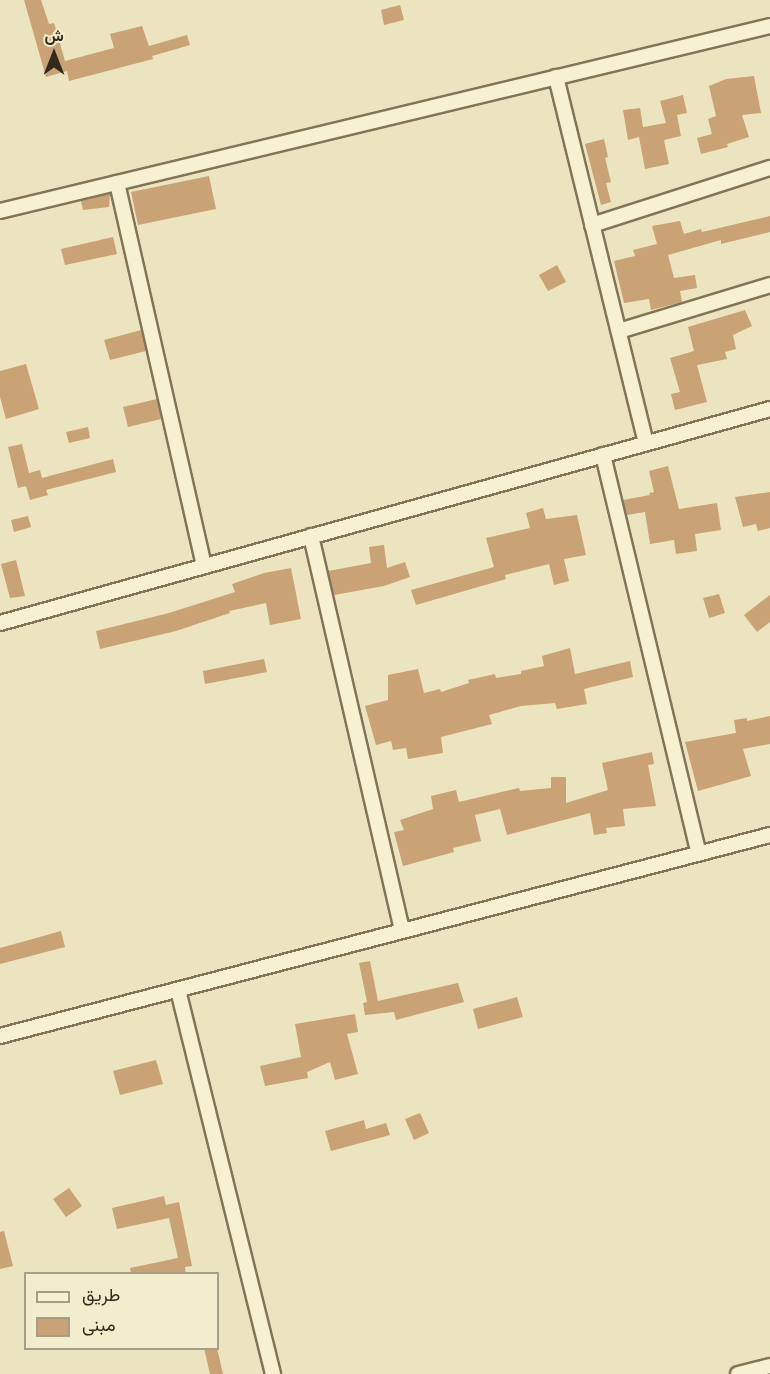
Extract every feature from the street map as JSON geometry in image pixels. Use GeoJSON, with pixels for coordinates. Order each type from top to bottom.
{"type":"FeatureCollection","features":[{"type":"Feature","properties":{"kind":"street"},"geometry":{"type":"LineString","coordinates":[[0,211],[770,26]]}},
{"type":"Feature","properties":{"kind":"street"},"geometry":{"type":"LineString","coordinates":[[556,77],[646,443]]}},
{"type":"Feature","properties":{"kind":"street"},"geometry":{"type":"LineString","coordinates":[[592,225],[770,168]]}},
{"type":"Feature","properties":{"kind":"street"},"geometry":{"type":"LineString","coordinates":[[117,183],[204,566]]}},
{"type":"Feature","properties":{"kind":"street"},"geometry":{"type":"LineString","coordinates":[[619,331],[770,285]]}},
{"type":"Feature","properties":{"kind":"street"},"geometry":{"type":"LineString","coordinates":[[0,622],[770,409]]}},
{"type":"Feature","properties":{"kind":"street"},"geometry":{"type":"LineString","coordinates":[[603,455],[699,854]]}},
{"type":"Feature","properties":{"kind":"street"},"geometry":{"type":"LineString","coordinates":[[311,536],[402,931]]}},
{"type":"Feature","properties":{"kind":"street"},"geometry":{"type":"LineString","coordinates":[[0,1036],[770,835]]}},
{"type":"Feature","properties":{"kind":"street"},"geometry":{"type":"LineString","coordinates":[[178,990],[273,1374]]}},
{"type":"Feature","properties":{"kind":"street"},"geometry":{"type":"LineString","coordinates":[[738,1374],[770,1366]]}},
{"type":"Feature","properties":{"kind":"building"},"geometry":{"type":"Polygon","coordinates":[[[24,0],[41,0],[49,24],[54,23],[65,61],[114,48],[110,34],[142,26],[149,46],[187,35],[190,45],[152,56],[153,59],[69,81],[67,71],[46,77],[24,0]]]}},
{"type":"Feature","properties":{"kind":"building"},"geometry":{"type":"Polygon","coordinates":[[[400,5],[404,20],[384,25],[381,10],[400,5]]]}},
{"type":"Feature","properties":{"kind":"building"},"geometry":{"type":"Polygon","coordinates":[[[754,76],[761,113],[742,115],[749,137],[727,144],[728,147],[701,154],[697,138],[712,134],[708,119],[716,116],[709,86],[726,79],[754,76]]]}},
{"type":"Feature","properties":{"kind":"building"},"geometry":{"type":"Polygon","coordinates":[[[683,95],[687,113],[677,115],[681,136],[664,140],[669,164],[645,169],[639,137],[628,140],[623,110],[640,108],[643,127],[666,123],[660,101],[683,95]]]}},
{"type":"Feature","properties":{"kind":"building"},"geometry":{"type":"Polygon","coordinates":[[[604,139],[608,157],[605,158],[611,182],[606,183],[611,202],[601,205],[585,144],[604,139]]]}},
{"type":"Feature","properties":{"kind":"building"},"geometry":{"type":"Polygon","coordinates":[[[209,176],[216,209],[138,225],[131,192],[209,176]]]}},
{"type":"Feature","properties":{"kind":"building"},"geometry":{"type":"Polygon","coordinates":[[[110,194],[109,207],[83,210],[81,201],[110,194]]]}},
{"type":"Feature","properties":{"kind":"building"},"geometry":{"type":"Polygon","coordinates":[[[770,216],[770,232],[721,244],[721,240],[668,255],[674,278],[695,275],[697,288],[680,291],[682,302],[651,310],[649,299],[624,303],[614,261],[635,256],[633,250],[657,244],[652,226],[680,221],[684,234],[770,216]]]}},
{"type":"Feature","properties":{"kind":"building"},"geometry":{"type":"Polygon","coordinates":[[[113,237],[117,254],[65,265],[61,249],[113,237]]]}},
{"type":"Feature","properties":{"kind":"building"},"geometry":{"type":"Polygon","coordinates":[[[557,265],[566,282],[548,291],[539,275],[557,265]]]}},
{"type":"Feature","properties":{"kind":"building"},"geometry":{"type":"Polygon","coordinates":[[[745,310],[752,326],[733,335],[736,349],[725,352],[727,359],[697,365],[707,402],[675,410],[671,394],[680,392],[670,358],[694,351],[688,327],[745,310]]]}},
{"type":"Feature","properties":{"kind":"building"},"geometry":{"type":"Polygon","coordinates":[[[141,330],[146,351],[110,360],[104,340],[141,330]]]}},
{"type":"Feature","properties":{"kind":"building"},"geometry":{"type":"Polygon","coordinates":[[[26,364],[39,409],[6,419],[0,397],[0,371],[26,364]]]}},
{"type":"Feature","properties":{"kind":"building"},"geometry":{"type":"Polygon","coordinates":[[[157,399],[161,419],[128,427],[123,407],[157,399]]]}},
{"type":"Feature","properties":{"kind":"building"},"geometry":{"type":"Polygon","coordinates":[[[88,427],[90,438],[69,443],[66,432],[88,427]]]}},
{"type":"Feature","properties":{"kind":"building"},"geometry":{"type":"Polygon","coordinates":[[[22,444],[29,473],[40,470],[42,478],[113,459],[116,472],[46,490],[48,495],[30,500],[26,486],[18,488],[8,447],[22,444]]]}},
{"type":"Feature","properties":{"kind":"building"},"geometry":{"type":"Polygon","coordinates":[[[668,466],[679,509],[717,503],[721,530],[695,534],[697,551],[676,554],[674,540],[650,544],[645,512],[627,515],[623,500],[650,495],[649,493],[654,492],[649,471],[668,466]]]}},
{"type":"Feature","properties":{"kind":"building"},"geometry":{"type":"Polygon","coordinates":[[[770,492],[770,528],[758,531],[756,524],[743,527],[735,497],[770,492]]]}},
{"type":"Feature","properties":{"kind":"building"},"geometry":{"type":"Polygon","coordinates":[[[543,508],[546,519],[577,515],[586,555],[564,559],[569,581],[554,585],[549,564],[505,575],[506,579],[416,605],[411,590],[494,567],[486,538],[530,528],[526,513],[543,508]]]}},
{"type":"Feature","properties":{"kind":"building"},"geometry":{"type":"Polygon","coordinates":[[[28,516],[31,527],[14,532],[11,520],[28,516]]]}},
{"type":"Feature","properties":{"kind":"building"},"geometry":{"type":"Polygon","coordinates":[[[384,545],[387,568],[405,562],[410,577],[384,586],[334,595],[328,571],[371,563],[369,547],[384,545]]]}},
{"type":"Feature","properties":{"kind":"building"},"geometry":{"type":"Polygon","coordinates":[[[16,560],[25,596],[10,598],[1,564],[16,560]]]}},
{"type":"Feature","properties":{"kind":"building"},"geometry":{"type":"Polygon","coordinates":[[[291,568],[301,619],[270,625],[266,603],[229,611],[230,613],[176,631],[100,649],[96,631],[169,613],[235,592],[232,584],[264,573],[291,568]]]}},
{"type":"Feature","properties":{"kind":"building"},"geometry":{"type":"Polygon","coordinates":[[[719,594],[725,613],[709,618],[703,598],[719,594]]]}},
{"type":"Feature","properties":{"kind":"building"},"geometry":{"type":"Polygon","coordinates":[[[770,595],[770,622],[757,632],[744,615],[770,595]]]}},
{"type":"Feature","properties":{"kind":"building"},"geometry":{"type":"Polygon","coordinates":[[[570,648],[575,674],[630,661],[633,677],[584,689],[587,704],[557,709],[555,703],[521,706],[489,715],[492,724],[441,737],[443,753],[408,759],[406,748],[393,750],[391,741],[376,745],[365,706],[388,700],[388,675],[418,669],[424,693],[440,689],[441,692],[469,683],[468,680],[495,674],[496,678],[521,674],[521,671],[544,666],[542,656],[570,648]]]}},
{"type":"Feature","properties":{"kind":"building"},"geometry":{"type":"Polygon","coordinates":[[[264,659],[267,672],[205,684],[203,671],[264,659]]]}},
{"type":"Feature","properties":{"kind":"building"},"geometry":{"type":"Polygon","coordinates":[[[770,716],[770,744],[743,749],[751,776],[698,791],[685,742],[736,733],[734,720],[747,718],[747,721],[770,716]]]}},
{"type":"Feature","properties":{"kind":"building"},"geometry":{"type":"Polygon","coordinates":[[[652,752],[654,764],[648,765],[656,806],[623,809],[625,826],[606,828],[607,833],[594,835],[590,813],[507,835],[500,809],[475,815],[481,841],[453,848],[454,852],[403,866],[394,832],[404,830],[400,820],[433,809],[431,796],[456,790],[459,802],[519,788],[520,791],[551,788],[551,777],[566,777],[566,803],[608,790],[602,763],[652,752]]]}},
{"type":"Feature","properties":{"kind":"building"},"geometry":{"type":"Polygon","coordinates":[[[61,931],[65,947],[0,964],[0,948],[61,931]]]}},
{"type":"Feature","properties":{"kind":"building"},"geometry":{"type":"Polygon","coordinates":[[[370,961],[378,1001],[458,983],[464,1002],[396,1020],[394,1012],[365,1015],[363,1003],[367,1002],[359,963],[370,961]]]}},
{"type":"Feature","properties":{"kind":"building"},"geometry":{"type":"Polygon","coordinates":[[[517,997],[523,1017],[478,1029],[473,1009],[517,997]]]}},
{"type":"Feature","properties":{"kind":"building"},"geometry":{"type":"Polygon","coordinates":[[[355,1014],[358,1032],[347,1034],[358,1074],[335,1080],[330,1062],[307,1072],[308,1078],[265,1086],[260,1066],[301,1057],[295,1024],[355,1014]]]}},
{"type":"Feature","properties":{"kind":"building"},"geometry":{"type":"Polygon","coordinates":[[[156,1060],[163,1084],[120,1095],[113,1071],[156,1060]]]}},
{"type":"Feature","properties":{"kind":"building"},"geometry":{"type":"Polygon","coordinates":[[[420,1113],[429,1133],[414,1140],[405,1119],[420,1113]]]}},
{"type":"Feature","properties":{"kind":"building"},"geometry":{"type":"Polygon","coordinates":[[[364,1120],[366,1129],[386,1123],[390,1135],[331,1151],[325,1131],[364,1120]]]}},
{"type":"Feature","properties":{"kind":"building"},"geometry":{"type":"Polygon","coordinates":[[[69,1188],[82,1206],[66,1217],[53,1199],[69,1188]]]}},
{"type":"Feature","properties":{"kind":"building"},"geometry":{"type":"Polygon","coordinates":[[[164,1196],[166,1205],[179,1202],[192,1266],[185,1267],[186,1272],[131,1272],[130,1268],[178,1258],[169,1218],[117,1229],[112,1208],[164,1196]]]}},
{"type":"Feature","properties":{"kind":"building"},"geometry":{"type":"Polygon","coordinates":[[[4,1231],[13,1266],[0,1269],[0,1232],[4,1231]]]}},
{"type":"Feature","properties":{"kind":"building"},"geometry":{"type":"Polygon","coordinates":[[[204,1350],[217,1350],[223,1374],[210,1374],[204,1350]]]}}]}
